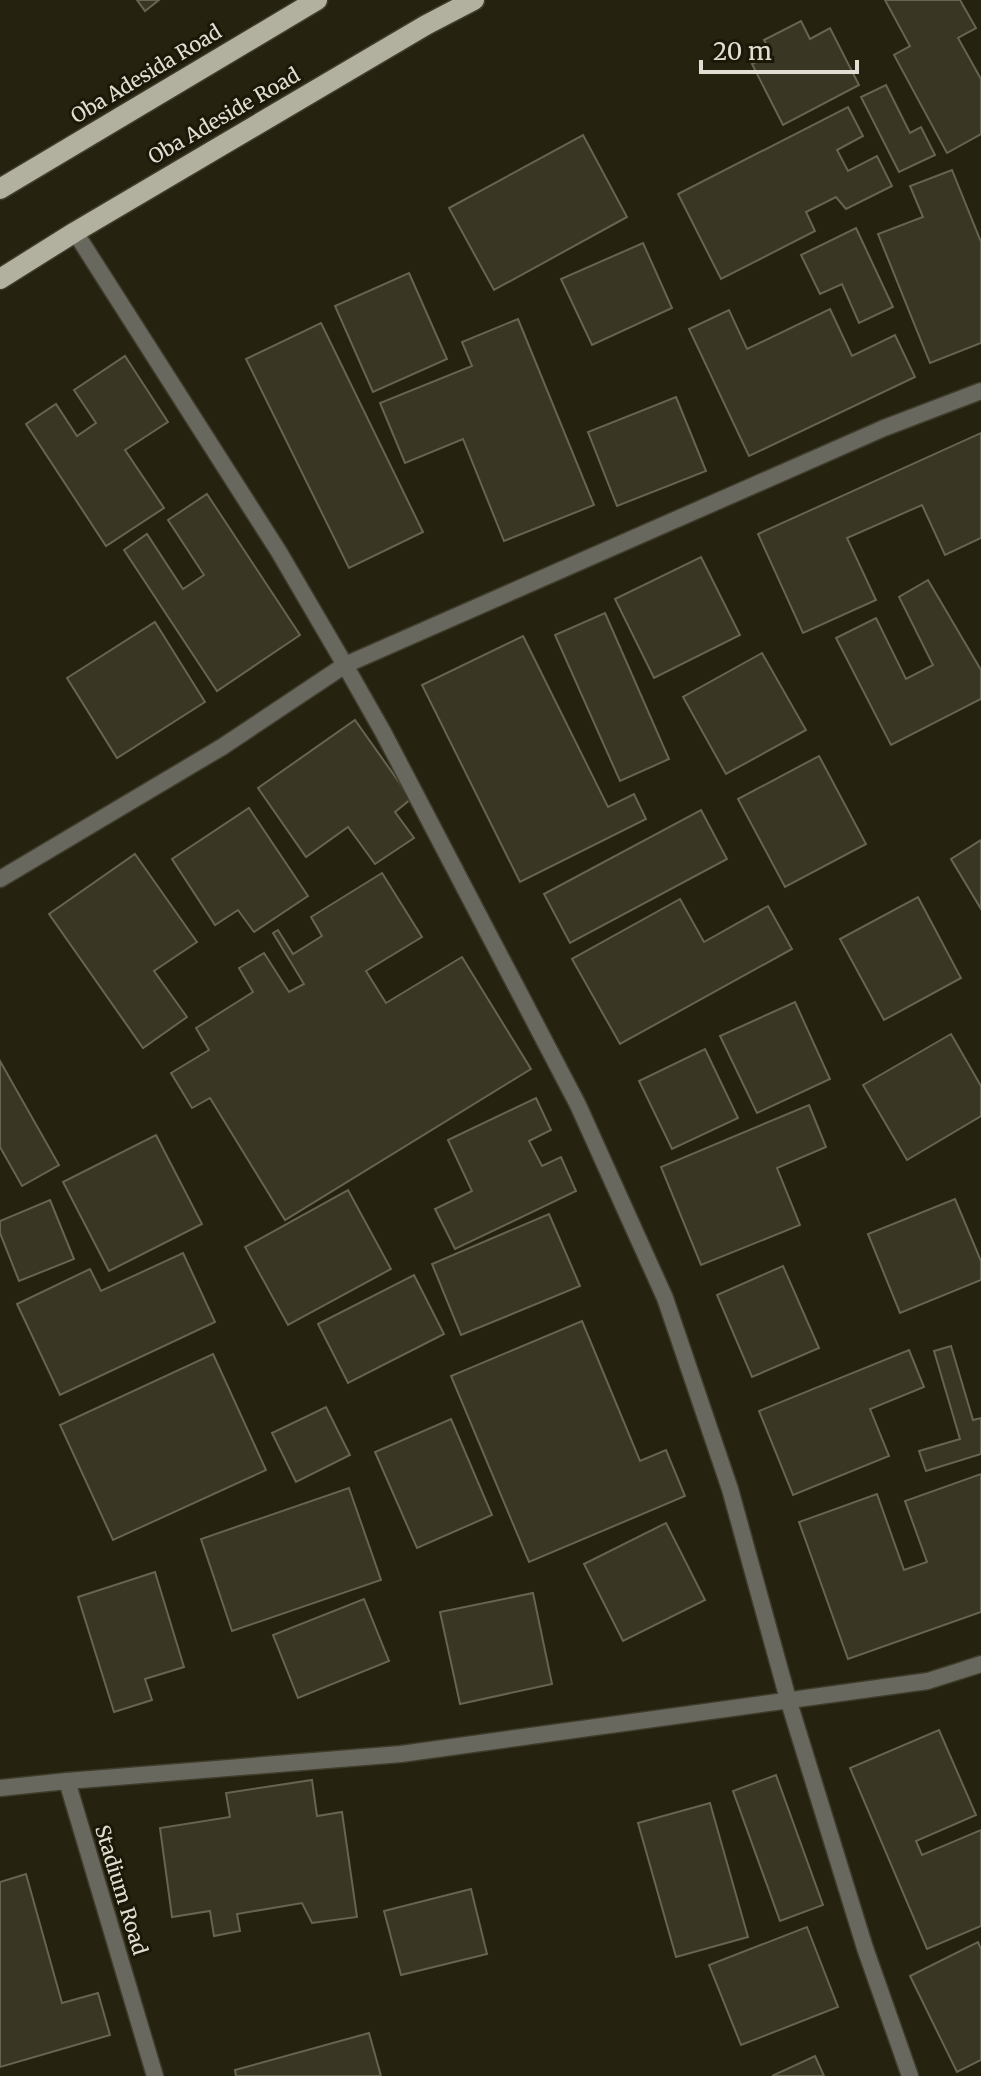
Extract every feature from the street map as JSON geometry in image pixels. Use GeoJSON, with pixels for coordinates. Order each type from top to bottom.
{"type":"FeatureCollection","features":[{"type":"Feature","properties":{"kind":"main road","name":"Oba Adesida Road"},"geometry":{"type":"LineString","coordinates":[[0,189],[317,0]]}},
{"type":"Feature","properties":{"kind":"main road","name":"Oba Adeside Road"},"geometry":{"type":"LineString","coordinates":[[0,279],[426,25],[474,0]]}},
{"type":"Feature","properties":{"kind":"street"},"geometry":{"type":"LineString","coordinates":[[75,232],[279,552],[345,665],[578,1105],[665,1298],[730,1489],[788,1699],[865,1948],[910,2076]]}},
{"type":"Feature","properties":{"kind":"street"},"geometry":{"type":"LineString","coordinates":[[0,879],[222,747],[345,665],[884,428],[981,391]]}},
{"type":"Feature","properties":{"kind":"street"},"geometry":{"type":"LineString","coordinates":[[0,1788],[401,1754],[928,1681],[981,1664]]}},
{"type":"Feature","properties":{"kind":"street","name":"Stadium Road"},"geometry":{"type":"LineString","coordinates":[[67,1781],[155,2076]]}},
{"type":"Feature","properties":{"kind":"building"},"geometry":{"type":"Polygon","coordinates":[[[137,0],[159,0],[145,11],[137,0]]]}},
{"type":"Feature","properties":{"kind":"building"},"geometry":{"type":"Polygon","coordinates":[[[885,0],[960,0],[976,28],[958,38],[981,79],[981,134],[947,153],[894,55],[910,46],[885,0]]]}},
{"type":"Feature","properties":{"kind":"building"},"geometry":{"type":"Polygon","coordinates":[[[801,21],[810,39],[830,28],[859,85],[783,125],[752,64],[772,54],[764,40],[801,21]]]}},
{"type":"Feature","properties":{"kind":"building"},"geometry":{"type":"Polygon","coordinates":[[[886,85],[910,133],[921,127],[935,155],[899,172],[861,97],[886,85]]]}},
{"type":"Feature","properties":{"kind":"building"},"geometry":{"type":"Polygon","coordinates":[[[848,107],[863,136],[837,150],[848,171],[877,156],[892,186],[846,209],[836,197],[806,212],[815,231],[721,279],[678,194],[848,107]]]}},
{"type":"Feature","properties":{"kind":"building"},"geometry":{"type":"Polygon","coordinates":[[[583,135],[627,217],[494,290],[449,208],[583,135]]]}},
{"type":"Feature","properties":{"kind":"building"},"geometry":{"type":"Polygon","coordinates":[[[952,170],[981,242],[981,343],[930,363],[878,234],[923,217],[910,186],[952,170]]]}},
{"type":"Feature","properties":{"kind":"building"},"geometry":{"type":"Polygon","coordinates":[[[856,228],[893,307],[859,323],[842,284],[820,294],[801,255],[856,228]]]}},
{"type":"Feature","properties":{"kind":"building"},"geometry":{"type":"Polygon","coordinates":[[[643,243],[672,308],[592,345],[561,279],[643,243]]]}},
{"type":"Feature","properties":{"kind":"building"},"geometry":{"type":"Polygon","coordinates":[[[409,273],[447,359],[373,392],[335,306],[409,273]]]}},
{"type":"Feature","properties":{"kind":"building"},"geometry":{"type":"Polygon","coordinates":[[[830,309],[852,356],[895,335],[915,377],[749,456],[689,329],[729,310],[747,349],[830,309]]]}},
{"type":"Feature","properties":{"kind":"building"},"geometry":{"type":"Polygon","coordinates":[[[518,319],[594,505],[504,541],[463,439],[405,463],[380,403],[472,366],[462,342],[518,319]]]}},
{"type":"Feature","properties":{"kind":"building"},"geometry":{"type":"Polygon","coordinates":[[[321,323],[423,532],[349,568],[246,359],[321,323]]]}},
{"type":"Feature","properties":{"kind":"building"},"geometry":{"type":"Polygon","coordinates":[[[125,356],[168,422],[125,450],[164,508],[106,546],[26,424],[56,404],[77,436],[96,423],[74,390],[125,356]]]}},
{"type":"Feature","properties":{"kind":"building"},"geometry":{"type":"Polygon","coordinates":[[[676,397],[706,471],[617,506],[588,432],[676,397]]]}},
{"type":"Feature","properties":{"kind":"building"},"geometry":{"type":"Polygon","coordinates":[[[981,433],[981,538],[945,555],[922,505],[847,538],[876,600],[803,633],[758,534],[981,433]]]}},
{"type":"Feature","properties":{"kind":"building"},"geometry":{"type":"Polygon","coordinates":[[[207,494],[300,635],[217,691],[124,550],[147,534],[183,589],[204,575],[168,520],[207,494]]]}},
{"type":"Feature","properties":{"kind":"building"},"geometry":{"type":"Polygon","coordinates":[[[701,557],[740,635],[654,678],[615,599],[701,557]]]}},
{"type":"Feature","properties":{"kind":"building"},"geometry":{"type":"Polygon","coordinates":[[[928,580],[981,670],[981,699],[891,745],[836,638],[876,618],[906,679],[933,665],[899,597],[928,580]]]}},
{"type":"Feature","properties":{"kind":"building"},"geometry":{"type":"Polygon","coordinates":[[[605,613],[669,759],[620,781],[555,635],[605,613]]]}},
{"type":"Feature","properties":{"kind":"building"},"geometry":{"type":"Polygon","coordinates":[[[155,622],[205,702],[117,758],[67,678],[155,622]]]}},
{"type":"Feature","properties":{"kind":"building"},"geometry":{"type":"Polygon","coordinates":[[[523,636],[608,807],[634,794],[646,819],[520,882],[422,685],[523,636]]]}},
{"type":"Feature","properties":{"kind":"building"},"geometry":{"type":"Polygon","coordinates":[[[762,653],[806,730],[726,774],[683,697],[762,653]]]}},
{"type":"Feature","properties":{"kind":"building"},"geometry":{"type":"Polygon","coordinates":[[[355,720],[411,799],[395,812],[414,838],[375,864],[348,827],[306,857],[258,788],[355,720]]]}},
{"type":"Feature","properties":{"kind":"building"},"geometry":{"type":"Polygon","coordinates":[[[819,756],[866,844],[785,887],[738,799],[819,756]]]}},
{"type":"Feature","properties":{"kind":"building"},"geometry":{"type":"Polygon","coordinates":[[[249,808],[308,896],[254,932],[238,910],[215,925],[172,859],[249,808]]]}},
{"type":"Feature","properties":{"kind":"building"},"geometry":{"type":"Polygon","coordinates":[[[701,810],[727,859],[570,943],[544,894],[701,810]]]}},
{"type":"Feature","properties":{"kind":"building"},"geometry":{"type":"Polygon","coordinates":[[[981,840],[981,909],[951,859],[981,840]]]}},
{"type":"Feature","properties":{"kind":"building"},"geometry":{"type":"Polygon","coordinates":[[[135,854],[197,942],[154,971],[187,1017],[143,1048],[49,914],[135,854]]]}},
{"type":"Feature","properties":{"kind":"building"},"geometry":{"type":"Polygon","coordinates":[[[382,873],[422,937],[366,971],[386,1003],[462,957],[531,1069],[285,1220],[210,1098],[192,1108],[171,1073],[209,1050],[196,1028],[253,992],[239,968],[264,953],[289,992],[304,984],[273,933],[278,930],[293,954],[322,936],[311,917],[382,873]]]}},
{"type":"Feature","properties":{"kind":"building"},"geometry":{"type":"Polygon","coordinates":[[[918,897],[961,978],[884,1020],[840,939],[918,897]]]}},
{"type":"Feature","properties":{"kind":"building"},"geometry":{"type":"Polygon","coordinates":[[[680,899],[704,942],[768,906],[792,949],[620,1044],[572,959],[680,899]]]}},
{"type":"Feature","properties":{"kind":"building"},"geometry":{"type":"Polygon","coordinates":[[[795,1002],[830,1079],[757,1113],[720,1036],[795,1002]]]}},
{"type":"Feature","properties":{"kind":"building"},"geometry":{"type":"Polygon","coordinates":[[[951,1034],[981,1086],[981,1116],[907,1160],[863,1085],[951,1034]]]}},
{"type":"Feature","properties":{"kind":"building"},"geometry":{"type":"Polygon","coordinates":[[[705,1049],[738,1118],[672,1149],[639,1081],[705,1049]]]}},
{"type":"Feature","properties":{"kind":"building"},"geometry":{"type":"Polygon","coordinates":[[[0,1061],[59,1165],[22,1186],[0,1147],[0,1061]]]}},
{"type":"Feature","properties":{"kind":"building"},"geometry":{"type":"Polygon","coordinates":[[[536,1098],[551,1130],[529,1141],[542,1166],[561,1157],[576,1191],[455,1249],[435,1209],[472,1191],[448,1140],[536,1098]]]}},
{"type":"Feature","properties":{"kind":"building"},"geometry":{"type":"Polygon","coordinates":[[[809,1105],[826,1147],[777,1168],[800,1225],[701,1265],[661,1167],[809,1105]]]}},
{"type":"Feature","properties":{"kind":"building"},"geometry":{"type":"Polygon","coordinates":[[[156,1135],[202,1224],[109,1271],[63,1182],[156,1135]]]}},
{"type":"Feature","properties":{"kind":"building"},"geometry":{"type":"Polygon","coordinates":[[[348,1190],[391,1269],[288,1325],[245,1247],[348,1190]]]}},
{"type":"Feature","properties":{"kind":"building"},"geometry":{"type":"Polygon","coordinates":[[[955,1199],[981,1261],[981,1280],[900,1313],[868,1234],[955,1199]]]}},
{"type":"Feature","properties":{"kind":"building"},"geometry":{"type":"Polygon","coordinates":[[[50,1200],[74,1259],[19,1281],[0,1233],[0,1221],[50,1200]]]}},
{"type":"Feature","properties":{"kind":"building"},"geometry":{"type":"Polygon","coordinates":[[[549,1214],[580,1286],[461,1335],[432,1264],[549,1214]]]}},
{"type":"Feature","properties":{"kind":"building"},"geometry":{"type":"Polygon","coordinates":[[[183,1253],[215,1322],[60,1395],[17,1304],[90,1269],[101,1291],[183,1253]]]}},
{"type":"Feature","properties":{"kind":"building"},"geometry":{"type":"Polygon","coordinates":[[[783,1266],[819,1348],[752,1377],[717,1295],[783,1266]]]}},
{"type":"Feature","properties":{"kind":"building"},"geometry":{"type":"Polygon","coordinates":[[[414,1275],[444,1334],[348,1383],[318,1324],[414,1275]]]}},
{"type":"Feature","properties":{"kind":"building"},"geometry":{"type":"Polygon","coordinates":[[[582,1321],[640,1461],[666,1450],[685,1496],[529,1562],[451,1376],[582,1321]]]}},
{"type":"Feature","properties":{"kind":"building"},"geometry":{"type":"Polygon","coordinates":[[[951,1346],[973,1420],[981,1418],[981,1454],[926,1471],[919,1451],[960,1439],[934,1351],[951,1346]]]}},
{"type":"Feature","properties":{"kind":"building"},"geometry":{"type":"Polygon","coordinates":[[[909,1350],[924,1387],[870,1409],[889,1456],[793,1495],[759,1411],[909,1350]]]}},
{"type":"Feature","properties":{"kind":"building"},"geometry":{"type":"Polygon","coordinates":[[[213,1354],[266,1470],[113,1540],[60,1425],[213,1354]]]}},
{"type":"Feature","properties":{"kind":"building"},"geometry":{"type":"Polygon","coordinates":[[[326,1407],[350,1455],[296,1482],[272,1433],[326,1407]]]}},
{"type":"Feature","properties":{"kind":"building"},"geometry":{"type":"Polygon","coordinates":[[[451,1419],[492,1515],[417,1548],[375,1452],[451,1419]]]}},
{"type":"Feature","properties":{"kind":"building"},"geometry":{"type":"Polygon","coordinates":[[[981,1474],[981,1612],[848,1659],[799,1522],[877,1494],[904,1570],[927,1562],[905,1501],[981,1474]]]}},
{"type":"Feature","properties":{"kind":"building"},"geometry":{"type":"Polygon","coordinates":[[[349,1488],[381,1580],[232,1631],[201,1539],[349,1488]]]}},
{"type":"Feature","properties":{"kind":"building"},"geometry":{"type":"Polygon","coordinates":[[[666,1523],[705,1600],[623,1641],[584,1564],[666,1523]]]}},
{"type":"Feature","properties":{"kind":"building"},"geometry":{"type":"Polygon","coordinates":[[[155,1572],[184,1667],[145,1679],[152,1700],[114,1712],[78,1597],[155,1572]]]}},
{"type":"Feature","properties":{"kind":"building"},"geometry":{"type":"Polygon","coordinates":[[[533,1593],[552,1684],[460,1704],[440,1612],[533,1593]]]}},
{"type":"Feature","properties":{"kind":"building"},"geometry":{"type":"Polygon","coordinates":[[[364,1599],[389,1661],[298,1698],[273,1635],[364,1599]]]}},
{"type":"Feature","properties":{"kind":"building"},"geometry":{"type":"Polygon","coordinates":[[[939,1730],[976,1815],[916,1841],[922,1855],[981,1830],[981,1926],[927,1949],[850,1768],[939,1730]]]}},
{"type":"Feature","properties":{"kind":"building"},"geometry":{"type":"Polygon","coordinates":[[[776,1775],[823,1905],[780,1921],[733,1791],[776,1775]]]}},
{"type":"Feature","properties":{"kind":"building"},"geometry":{"type":"Polygon","coordinates":[[[312,1780],[317,1816],[342,1812],[357,1917],[312,1923],[302,1903],[237,1914],[240,1931],[214,1936],[210,1911],[172,1917],[160,1828],[230,1817],[226,1793],[312,1780]]]}},
{"type":"Feature","properties":{"kind":"building"},"geometry":{"type":"Polygon","coordinates":[[[710,1803],[748,1937],[676,1957],[638,1823],[710,1803]]]}},
{"type":"Feature","properties":{"kind":"building"},"geometry":{"type":"Polygon","coordinates":[[[26,1874],[62,2003],[98,1993],[110,2035],[0,2067],[0,1882],[26,1874]]]}},
{"type":"Feature","properties":{"kind":"building"},"geometry":{"type":"Polygon","coordinates":[[[471,1889],[487,1954],[401,1975],[384,1911],[471,1889]]]}},
{"type":"Feature","properties":{"kind":"building"},"geometry":{"type":"Polygon","coordinates":[[[807,1927],[838,2007],[741,2045],[709,1965],[807,1927]]]}},
{"type":"Feature","properties":{"kind":"building"},"geometry":{"type":"Polygon","coordinates":[[[978,1942],[981,1949],[981,2060],[957,2072],[910,1976],[978,1942]]]}},
{"type":"Feature","properties":{"kind":"building"},"geometry":{"type":"Polygon","coordinates":[[[369,2033],[381,2076],[236,2076],[235,2070],[369,2033]]]}},
{"type":"Feature","properties":{"kind":"building"},"geometry":{"type":"Polygon","coordinates":[[[815,2056],[824,2076],[772,2076],[815,2056]]]}}]}
